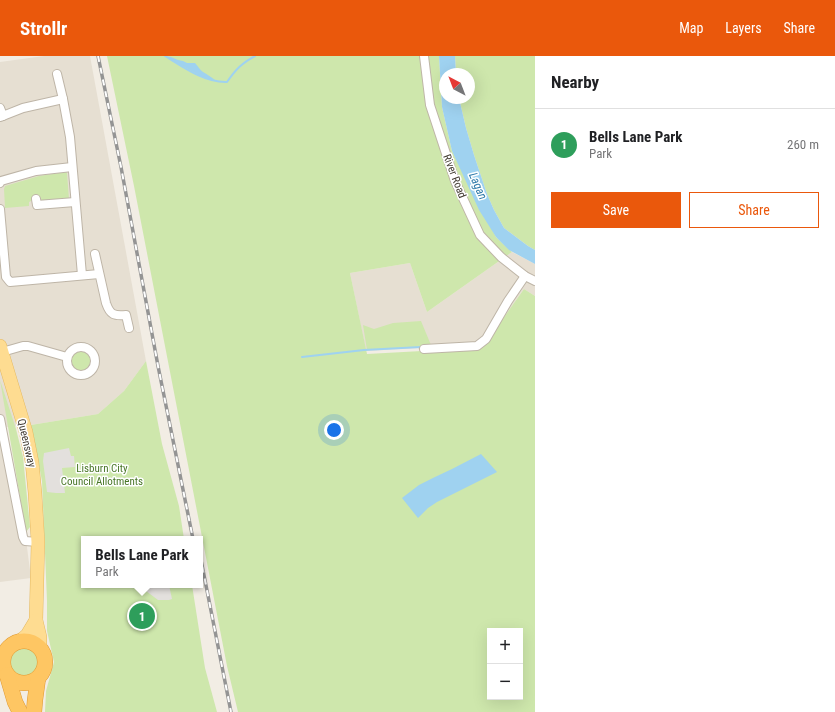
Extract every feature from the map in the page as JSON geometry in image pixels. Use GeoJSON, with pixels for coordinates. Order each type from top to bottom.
{"type":"FeatureCollection","features":[{"type":"Feature","properties":{"kind":"highway"},"geometry":{"type":"LineString","coordinates":[[3,667],[12,680],[18,683],[32,682],[38,678],[45,667],[43,654],[36,645],[30,642],[10,644],[6,651],[3,667],[20,712]]}},
{"type":"Feature","properties":{"kind":"highway"},"geometry":{"type":"LineString","coordinates":[[34,712],[38,678]]}},
{"type":"Feature","properties":{"kind":"main road","name":"Queensway"},"geometry":{"type":"LineString","coordinates":[[1,349],[26,432],[32,462],[38,542],[36,620],[40,637],[40,649]]}},
{"type":"Feature","properties":{"kind":"main road"},"geometry":{"type":"LineString","coordinates":[[10,644],[27,635],[36,620]]}},
{"type":"Feature","properties":{"kind":"street","name":"River Road"},"geometry":{"type":"LineString","coordinates":[[424,56],[430,105],[455,181],[480,235],[501,256],[525,276],[535,281]]}},
{"type":"Feature","properties":{"kind":"street"},"geometry":{"type":"LineString","coordinates":[[57,74],[70,137],[82,275]]}},
{"type":"Feature","properties":{"kind":"street"},"geometry":{"type":"LineString","coordinates":[[1,114],[63,99]]}},
{"type":"Feature","properties":{"kind":"street"},"geometry":{"type":"LineString","coordinates":[[0,183],[1,181],[36,172],[72,167]]}},
{"type":"Feature","properties":{"kind":"street"},"geometry":{"type":"LineString","coordinates":[[36,199],[37,205],[76,202]]}},
{"type":"Feature","properties":{"kind":"street"},"geometry":{"type":"LineString","coordinates":[[0,209],[6,277],[10,282],[99,274]]}},
{"type":"Feature","properties":{"kind":"street"},"geometry":{"type":"LineString","coordinates":[[96,254],[99,274],[109,311],[119,316],[126,315],[129,328]]}},
{"type":"Feature","properties":{"kind":"street"},"geometry":{"type":"LineString","coordinates":[[424,349],[477,346],[486,339],[508,301],[525,276]]}},
{"type":"Feature","properties":{"kind":"street"},"geometry":{"type":"LineString","coordinates":[[1,349],[28,346],[67,357]]}},
{"type":"Feature","properties":{"kind":"street","name":"Queensway"},"geometry":{"type":"LineString","coordinates":[[0,419],[23,537],[25,540],[38,542]]}},
{"type":"Feature","properties":{"kind":"shaded area"},"geometry":{"type":"Polygon","coordinates":[[[44,56],[90,56],[146,361],[124,391],[98,414],[31,425],[6,427],[25,532],[31,578],[0,582],[0,62],[44,56]]]}},
{"type":"Feature","properties":{"kind":"shaded area"},"geometry":{"type":"Polygon","coordinates":[[[512,252],[535,264],[535,296],[524,289],[487,341],[477,348],[420,351],[418,348],[366,351],[350,273],[410,263],[427,312],[512,252]]]}},
{"type":"Feature","properties":{"kind":"shaded area"},"geometry":{"type":"Polygon","coordinates":[[[69,448],[71,456],[74,456],[75,467],[62,468],[65,493],[47,492],[43,461],[44,453],[69,448]]]}},
{"type":"Feature","properties":{"kind":"shaded area"},"geometry":{"type":"Polygon","coordinates":[[[142,588],[170,588],[172,599],[158,600],[142,588]]]}},
{"type":"Feature","properties":{"kind":"green space"},"geometry":{"type":"Polygon","coordinates":[[[107,56],[439,56],[439,104],[442,104],[452,151],[496,237],[512,252],[427,312],[410,263],[350,273],[367,354],[477,348],[487,341],[524,289],[535,296],[535,712],[238,712],[227,666],[203,536],[107,56]]]}},
{"type":"Feature","properties":{"kind":"green space"},"geometry":{"type":"Polygon","coordinates":[[[455,56],[535,56],[535,250],[504,228],[487,194],[466,128],[460,104],[475,104],[475,68],[456,68],[455,56]]]}},
{"type":"Feature","properties":{"kind":"green space"},"geometry":{"type":"Polygon","coordinates":[[[66,172],[69,199],[40,201],[39,198],[32,199],[29,202],[29,206],[5,208],[5,186],[39,176],[66,172]]]}},
{"type":"Feature","properties":{"kind":"green space"},"geometry":{"type":"Polygon","coordinates":[[[421,321],[431,345],[367,350],[363,325],[374,329],[393,323],[421,321]]]}},
{"type":"Feature","properties":{"kind":"green space"},"geometry":{"type":"Polygon","coordinates":[[[80,349],[88,352],[91,360],[88,368],[80,371],[72,368],[69,360],[72,352],[80,349]]]}},
{"type":"Feature","properties":{"kind":"green space","name":"Lisburn City Council Allotments"},"geometry":{"type":"Polygon","coordinates":[[[146,361],[162,444],[179,506],[184,536],[81,536],[81,588],[192,588],[205,668],[217,712],[45,712],[46,691],[54,662],[47,631],[42,481],[31,425],[98,414],[124,391],[146,361]]]}},
{"type":"Feature","properties":{"kind":"green space"},"geometry":{"type":"Polygon","coordinates":[[[0,380],[16,429],[23,457],[30,527],[26,532],[0,380]]]}},
{"type":"Feature","properties":{"kind":"green space"},"geometry":{"type":"Polygon","coordinates":[[[24,648],[30,649],[38,657],[38,669],[30,677],[24,678],[18,677],[10,669],[9,663],[10,657],[18,649],[24,648]]]}},
{"type":"Feature","properties":{"kind":"water"},"geometry":{"type":"Polygon","coordinates":[[[165,56],[187,63],[195,63],[202,71],[215,80],[204,78],[165,56]]]}},
{"type":"Feature","properties":{"kind":"water"},"geometry":{"type":"Polygon","coordinates":[[[439,56],[455,56],[456,68],[440,68],[439,56]]]}},
{"type":"Feature","properties":{"kind":"water","name":"Lagan"},"geometry":{"type":"Polygon","coordinates":[[[442,104],[460,104],[474,155],[494,210],[504,228],[535,250],[535,264],[509,250],[496,237],[479,210],[452,151],[442,104]]]}},
{"type":"Feature","properties":{"kind":"water"},"geometry":{"type":"Polygon","coordinates":[[[481,454],[497,472],[437,502],[428,508],[418,518],[402,498],[419,485],[481,454]]]}},
{"type":"Feature","properties":{"kind":"waterway"},"geometry":{"type":"LineString","coordinates":[[165,56],[202,77],[219,82],[227,82],[233,73],[246,61],[255,56]]}},
{"type":"Feature","properties":{"kind":"waterway"},"geometry":{"type":"LineString","coordinates":[[302,357],[364,350],[421,347]]}},
{"type":"Feature","properties":{"kind":"railway"},"geometry":{"type":"LineString","coordinates":[[98,56],[192,536]]}},
{"type":"Feature","properties":{"kind":"railway"},"geometry":{"type":"LineString","coordinates":[[203,570],[231,712]]}},
{"type":"Feature","properties":{"kind":"place","name":"Bells Lane Park"},"geometry":{"type":"Point","coordinates":[142,616]}}]}
